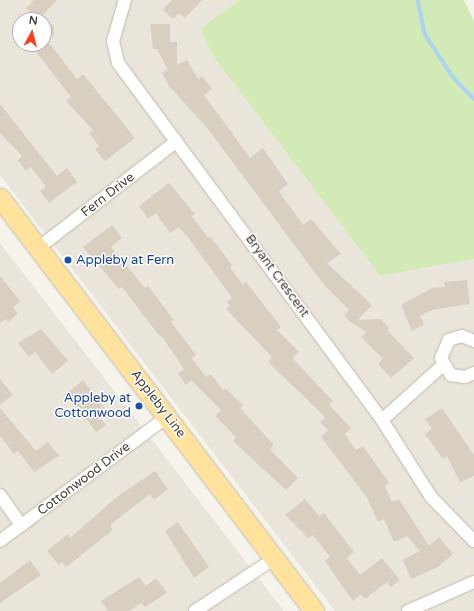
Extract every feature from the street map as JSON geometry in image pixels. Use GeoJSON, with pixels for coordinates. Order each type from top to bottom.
{"type":"FeatureCollection","features":[{"type":"Feature","properties":{"kind":"main road","name":"Appleby Line"},"geometry":{"type":"LineString","coordinates":[[0,198],[314,611]]}},
{"type":"Feature","properties":{"kind":"street","name":"Bryant Crescent"},"geometry":{"type":"LineString","coordinates":[[125,0],[113,40],[118,63],[382,420],[431,497],[474,541]]}},
{"type":"Feature","properties":{"kind":"street","name":"Fern Drive"},"geometry":{"type":"LineString","coordinates":[[38,248],[177,141]]}},
{"type":"Feature","properties":{"kind":"street"},"geometry":{"type":"LineString","coordinates":[[474,341],[462,336],[449,340],[442,352],[443,365],[458,377],[474,373]]}},
{"type":"Feature","properties":{"kind":"street"},"geometry":{"type":"LineString","coordinates":[[382,420],[443,365]]}},
{"type":"Feature","properties":{"kind":"street","name":"Cottonwood Drive"},"geometry":{"type":"LineString","coordinates":[[0,541],[167,417]]}},
{"type":"Feature","properties":{"kind":"street"},"geometry":{"type":"LineString","coordinates":[[0,495],[21,525]]}},
{"type":"Feature","properties":{"kind":"street"},"geometry":{"type":"LineString","coordinates":[[195,611],[275,558]]}},
{"type":"Feature","properties":{"kind":"street"},"geometry":{"type":"LineString","coordinates":[[408,611],[474,582]]}},
{"type":"Feature","properties":{"kind":"shaded area"},"geometry":{"type":"Polygon","coordinates":[[[0,0],[239,0],[200,29],[213,56],[380,276],[474,259],[474,611],[335,611],[0,175],[0,0]]]}},
{"type":"Feature","properties":{"kind":"shaded area"},"geometry":{"type":"Polygon","coordinates":[[[0,243],[284,611],[0,611],[0,243]]]}},
{"type":"Feature","properties":{"kind":"green space"},"geometry":{"type":"Polygon","coordinates":[[[239,0],[464,0],[474,21],[474,259],[380,276],[213,56],[200,29],[239,0]]]}},
{"type":"Feature","properties":{"kind":"building"},"geometry":{"type":"Polygon","coordinates":[[[34,0],[57,0],[46,12],[30,12],[26,8],[34,0]]]}},
{"type":"Feature","properties":{"kind":"building"},"geometry":{"type":"Polygon","coordinates":[[[172,0],[202,0],[185,18],[179,13],[173,19],[163,10],[172,0]]]}},
{"type":"Feature","properties":{"kind":"building"},"geometry":{"type":"Polygon","coordinates":[[[150,24],[170,24],[170,42],[177,42],[177,65],[187,60],[198,79],[202,76],[212,89],[204,95],[250,158],[263,148],[288,184],[279,191],[303,225],[311,219],[341,254],[327,263],[372,305],[358,320],[381,319],[389,328],[387,330],[414,358],[391,378],[378,364],[383,359],[361,337],[366,332],[348,320],[344,315],[349,310],[324,285],[208,129],[169,86],[162,73],[168,70],[157,49],[153,49],[150,24]]]}},
{"type":"Feature","properties":{"kind":"building"},"geometry":{"type":"Polygon","coordinates":[[[52,25],[54,25],[54,36],[52,36],[52,25]]]}},
{"type":"Feature","properties":{"kind":"building"},"geometry":{"type":"Polygon","coordinates":[[[52,47],[77,79],[83,74],[135,138],[105,161],[95,149],[99,146],[89,133],[93,130],[66,101],[71,97],[36,52],[52,52],[52,47]]]}},
{"type":"Feature","properties":{"kind":"building"},"geometry":{"type":"Polygon","coordinates":[[[0,104],[57,176],[67,168],[77,182],[49,203],[40,191],[46,187],[31,167],[26,171],[18,160],[22,156],[0,133],[0,104]]]}},
{"type":"Feature","properties":{"kind":"building"},"geometry":{"type":"Polygon","coordinates":[[[169,183],[195,214],[192,216],[208,238],[210,236],[232,265],[230,267],[243,285],[246,282],[281,327],[277,330],[299,352],[292,358],[333,401],[329,405],[351,428],[345,434],[356,450],[363,446],[389,483],[385,486],[392,502],[399,499],[429,546],[439,537],[453,554],[438,567],[411,579],[403,560],[420,551],[407,536],[394,542],[384,519],[378,522],[366,496],[321,437],[328,430],[320,422],[325,417],[268,362],[272,357],[226,309],[230,306],[227,302],[232,298],[188,237],[179,227],[170,233],[156,213],[148,219],[139,206],[169,183]]]}},
{"type":"Feature","properties":{"kind":"building"},"geometry":{"type":"Polygon","coordinates":[[[112,225],[122,238],[111,247],[145,288],[148,286],[174,320],[171,322],[196,355],[192,358],[206,377],[211,374],[223,390],[225,388],[243,405],[240,408],[274,445],[270,449],[298,478],[286,490],[233,441],[236,437],[215,416],[221,410],[191,380],[186,385],[178,374],[184,369],[163,338],[157,333],[122,287],[119,289],[83,247],[112,225]]]}},
{"type":"Feature","properties":{"kind":"building"},"geometry":{"type":"Polygon","coordinates":[[[0,276],[20,301],[13,307],[18,314],[8,322],[6,319],[0,323],[0,276]]]}},
{"type":"Feature","properties":{"kind":"building"},"geometry":{"type":"Polygon","coordinates":[[[467,280],[470,304],[432,310],[420,316],[424,324],[412,331],[401,305],[432,288],[445,287],[444,282],[467,280]]]}},
{"type":"Feature","properties":{"kind":"building"},"geometry":{"type":"Polygon","coordinates":[[[41,329],[68,361],[52,374],[35,352],[29,357],[18,343],[41,329]]]}},
{"type":"Feature","properties":{"kind":"building"},"geometry":{"type":"Polygon","coordinates":[[[0,379],[13,395],[0,405],[0,379]]]}},
{"type":"Feature","properties":{"kind":"building"},"geometry":{"type":"Polygon","coordinates":[[[83,380],[107,412],[100,418],[106,425],[96,432],[67,393],[83,380]]]}},
{"type":"Feature","properties":{"kind":"building"},"geometry":{"type":"Polygon","coordinates":[[[0,408],[36,451],[48,442],[59,456],[34,472],[18,451],[14,454],[0,436],[0,408]]]}},
{"type":"Feature","properties":{"kind":"building"},"geometry":{"type":"Polygon","coordinates":[[[442,408],[474,455],[474,476],[460,482],[447,456],[443,459],[425,434],[432,429],[425,419],[442,408]]]}},
{"type":"Feature","properties":{"kind":"building"},"geometry":{"type":"Polygon","coordinates":[[[155,471],[168,489],[154,500],[150,494],[110,525],[113,530],[66,567],[62,562],[59,565],[47,551],[68,534],[70,538],[118,496],[155,471]]]}},
{"type":"Feature","properties":{"kind":"building"},"geometry":{"type":"Polygon","coordinates":[[[305,499],[319,516],[324,513],[354,552],[347,558],[360,575],[382,558],[400,580],[391,587],[387,582],[365,599],[361,594],[353,601],[325,561],[330,557],[313,535],[308,538],[285,515],[305,499]]]}},
{"type":"Feature","properties":{"kind":"building"},"geometry":{"type":"Polygon","coordinates":[[[178,522],[209,567],[194,578],[165,531],[178,522]]]}},
{"type":"Feature","properties":{"kind":"building"},"geometry":{"type":"Polygon","coordinates":[[[30,560],[41,575],[0,603],[0,583],[30,560]]]}},
{"type":"Feature","properties":{"kind":"building"},"geometry":{"type":"Polygon","coordinates":[[[139,577],[146,586],[156,578],[167,593],[145,607],[141,603],[129,611],[108,611],[101,601],[139,577]]]}},
{"type":"Feature","properties":{"kind":"waterway"},"geometry":{"type":"LineString","coordinates":[[418,0],[425,34],[453,77],[474,99]]}},
{"type":"Feature","properties":{"kind":"place","name":"Appleby at Fern"},"geometry":{"type":"Point","coordinates":[68,260]}},
{"type":"Feature","properties":{"kind":"place","name":"Appleby at Cottonwood"},"geometry":{"type":"Point","coordinates":[139,406]}}]}
